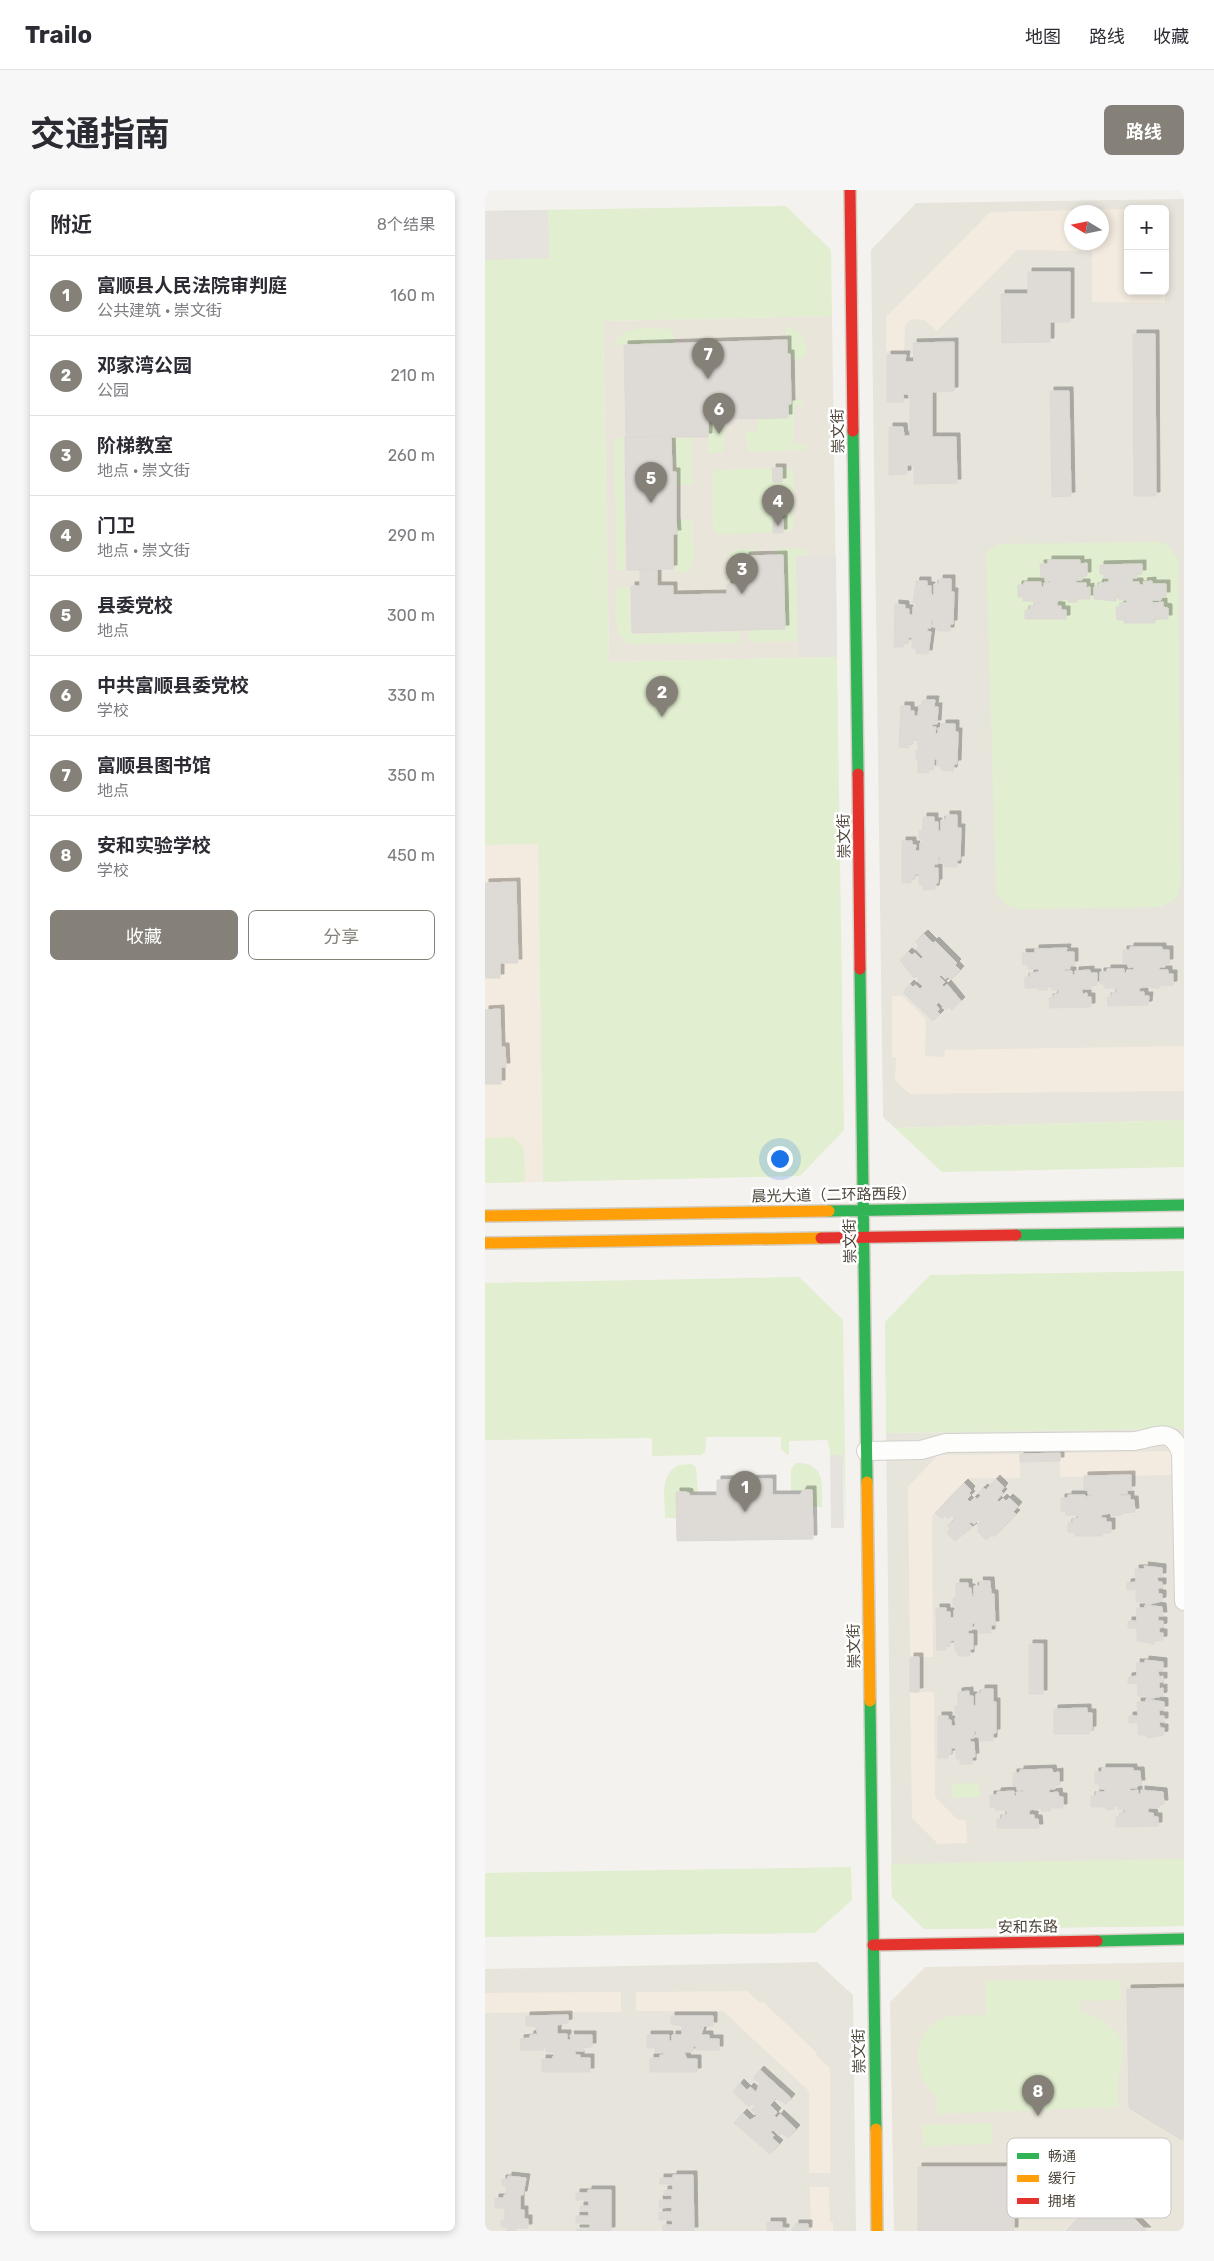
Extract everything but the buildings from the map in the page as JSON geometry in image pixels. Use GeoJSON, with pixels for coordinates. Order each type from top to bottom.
{"type":"FeatureCollection","features":[{"type":"Feature","properties":{"kind":"main road","name":"崇文街"},"geometry":{"type":"LineString","coordinates":[[850,190],[877,2231]]}},
{"type":"Feature","properties":{"kind":"main road","name":"晨光大道（二环路西段）"},"geometry":{"type":"LineString","coordinates":[[485,1216],[1184,1205]]}},
{"type":"Feature","properties":{"kind":"main road"},"geometry":{"type":"LineString","coordinates":[[485,1243],[1184,1233]]}},
{"type":"Feature","properties":{"kind":"main road","name":"安和东路"},"geometry":{"type":"LineString","coordinates":[[873,1944],[1184,1939]]}},
{"type":"Feature","properties":{"kind":"street"},"geometry":{"type":"LineString","coordinates":[[866,1451],[921,1450],[946,1443],[1133,1441],[1157,1435],[1170,1437],[1178,1444],[1181,1453],[1184,1601]]}},
{"type":"Feature","properties":{"kind":"shaded area"},"geometry":{"type":"Polygon","coordinates":[[[1184,199],[1184,1120],[895,1128],[883,1117],[871,250],[916,203],[1184,199]]]}},
{"type":"Feature","properties":{"kind":"shaded area"},"geometry":{"type":"Polygon","coordinates":[[[1109,209],[1124,209],[1124,295],[1165,295],[1165,303],[1092,302],[1092,251],[1017,250],[937,331],[925,320],[911,319],[905,326],[904,351],[886,351],[886,317],[990,212],[1064,210],[1064,250],[1109,250],[1109,209]]]}},
{"type":"Feature","properties":{"kind":"shaded area"},"geometry":{"type":"Polygon","coordinates":[[[548,210],[549,258],[485,260],[485,211],[548,210]]]}},
{"type":"Feature","properties":{"kind":"shaded area"},"geometry":{"type":"Polygon","coordinates":[[[832,316],[837,657],[609,662],[603,321],[832,316]]]}},
{"type":"Feature","properties":{"kind":"shaded area"},"geometry":{"type":"Polygon","coordinates":[[[836,555],[837,657],[798,657],[796,556],[836,555]]]}},
{"type":"Feature","properties":{"kind":"shaded area"},"geometry":{"type":"Polygon","coordinates":[[[538,844],[543,1182],[485,1183],[485,845],[538,844]]]}},
{"type":"Feature","properties":{"kind":"shaded area"},"geometry":{"type":"Polygon","coordinates":[[[892,996],[902,996],[926,1019],[925,1056],[944,1057],[945,1050],[1184,1046],[1184,1091],[910,1094],[895,1081],[896,1057],[892,1057],[892,996]]]}},
{"type":"Feature","properties":{"kind":"shaded area"},"geometry":{"type":"Polygon","coordinates":[[[1184,1429],[1184,1926],[924,1929],[892,1897],[886,1433],[1184,1429]]]}},
{"type":"Feature","properties":{"kind":"shaded area"},"geometry":{"type":"Polygon","coordinates":[[[1174,1451],[1174,1475],[1060,1477],[1060,1453],[1174,1451]]]}},
{"type":"Feature","properties":{"kind":"shaded area"},"geometry":{"type":"Polygon","coordinates":[[[1020,1454],[1020,1478],[968,1478],[932,1516],[933,1657],[910,1657],[908,1487],[938,1455],[1020,1454]]]}},
{"type":"Feature","properties":{"kind":"shaded area"},"geometry":{"type":"Polygon","coordinates":[[[830,1455],[843,1455],[844,1528],[831,1528],[830,1455]]]}},
{"type":"Feature","properties":{"kind":"shaded area"},"geometry":{"type":"Polygon","coordinates":[[[910,1692],[934,1692],[935,1797],[958,1820],[966,1820],[967,1843],[938,1844],[912,1818],[910,1692]]]}},
{"type":"Feature","properties":{"kind":"shaded area"},"geometry":{"type":"Polygon","coordinates":[[[817,1962],[853,1995],[856,2231],[485,2231],[485,1969],[817,1962]]]}},
{"type":"Feature","properties":{"kind":"shaded area"},"geometry":{"type":"Polygon","coordinates":[[[1184,1962],[1184,2231],[894,2231],[890,2002],[925,1967],[1184,1962]]]}},
{"type":"Feature","properties":{"kind":"shaded area"},"geometry":{"type":"Polygon","coordinates":[[[747,1991],[760,2003],[762,2001],[817,2053],[816,2055],[830,2068],[830,2173],[809,2173],[809,2091],[723,2011],[636,2011],[636,1992],[747,1991]]]}},
{"type":"Feature","properties":{"kind":"shaded area"},"geometry":{"type":"Polygon","coordinates":[[[621,1992],[621,2012],[485,2013],[485,1993],[621,1992]]]}},
{"type":"Feature","properties":{"kind":"shaded area"},"geometry":{"type":"Polygon","coordinates":[[[810,2187],[829,2187],[830,2222],[833,2222],[833,2231],[811,2231],[810,2187]]]}},
{"type":"Feature","properties":{"kind":"green space"},"geometry":{"type":"Polygon","coordinates":[[[786,206],[831,250],[832,316],[603,321],[609,662],[837,657],[844,1130],[800,1176],[543,1182],[538,844],[485,845],[485,211],[786,206]]]}},
{"type":"Feature","properties":{"kind":"green space"},"geometry":{"type":"Polygon","coordinates":[[[785,327],[796,330],[804,337],[807,347],[804,358],[790,360],[790,354],[787,354],[785,327]]]}},
{"type":"Feature","properties":{"kind":"green space"},"geometry":{"type":"Polygon","coordinates":[[[646,328],[670,329],[674,334],[674,344],[614,345],[618,338],[630,330],[646,328]]]}},
{"type":"Feature","properties":{"kind":"green space"},"geometry":{"type":"Polygon","coordinates":[[[791,399],[802,400],[806,405],[794,406],[794,444],[807,444],[804,450],[748,451],[745,431],[757,431],[758,418],[788,418],[788,404],[791,404],[791,399]]]}},
{"type":"Feature","properties":{"kind":"green space"},"geometry":{"type":"Polygon","coordinates":[[[708,423],[725,423],[725,447],[721,453],[708,453],[708,423]]]}},
{"type":"Feature","properties":{"kind":"green space"},"geometry":{"type":"Polygon","coordinates":[[[614,438],[623,438],[625,570],[616,570],[614,438]]]}},
{"type":"Feature","properties":{"kind":"green space"},"geometry":{"type":"Polygon","coordinates":[[[673,438],[692,438],[693,485],[676,485],[673,438]]]}},
{"type":"Feature","properties":{"kind":"green space"},"geometry":{"type":"Polygon","coordinates":[[[791,469],[794,475],[794,526],[791,531],[721,535],[715,532],[713,527],[712,477],[716,470],[791,469]]]}},
{"type":"Feature","properties":{"kind":"green space"},"geometry":{"type":"Polygon","coordinates":[[[676,520],[693,520],[694,564],[688,572],[675,572],[676,520]]]}},
{"type":"Feature","properties":{"kind":"green space"},"geometry":{"type":"Polygon","coordinates":[[[1161,542],[1168,545],[1178,560],[1181,884],[1177,897],[1162,907],[1020,909],[1009,906],[996,893],[986,553],[998,544],[1161,542]]]}},
{"type":"Feature","properties":{"kind":"green space"},"geometry":{"type":"Polygon","coordinates":[[[799,548],[805,550],[808,556],[796,556],[798,641],[753,642],[748,638],[748,629],[785,628],[783,556],[775,556],[775,549],[799,548]]]}},
{"type":"Feature","properties":{"kind":"green space"},"geometry":{"type":"Polygon","coordinates":[[[736,549],[755,549],[755,556],[745,556],[746,582],[728,583],[728,555],[736,549]]]}},
{"type":"Feature","properties":{"kind":"green space"},"geometry":{"type":"Polygon","coordinates":[[[616,587],[630,587],[631,634],[739,632],[739,643],[629,644],[619,633],[615,618],[616,587]]]}},
{"type":"Feature","properties":{"kind":"green space"},"geometry":{"type":"Polygon","coordinates":[[[1184,1120],[1184,1167],[942,1172],[895,1128],[1184,1120]]]}},
{"type":"Feature","properties":{"kind":"green space"},"geometry":{"type":"Polygon","coordinates":[[[514,1137],[524,1148],[525,1182],[485,1183],[485,1138],[514,1137]]]}},
{"type":"Feature","properties":{"kind":"green space"},"geometry":{"type":"Polygon","coordinates":[[[1184,1271],[1184,1429],[886,1433],[885,1322],[930,1275],[1184,1271]]]}},
{"type":"Feature","properties":{"kind":"green space"},"geometry":{"type":"Polygon","coordinates":[[[799,1277],[843,1320],[846,1528],[843,1455],[830,1455],[828,1440],[789,1441],[789,1454],[786,1454],[781,1448],[781,1437],[706,1437],[705,1452],[701,1455],[652,1456],[652,1438],[485,1440],[485,1283],[799,1277]]]}},
{"type":"Feature","properties":{"kind":"green space"},"geometry":{"type":"Polygon","coordinates":[[[795,1463],[812,1466],[817,1470],[822,1483],[822,1507],[813,1507],[812,1490],[791,1491],[791,1470],[795,1463]]]}},
{"type":"Feature","properties":{"kind":"green space"},"geometry":{"type":"Polygon","coordinates":[[[691,1464],[696,1467],[698,1493],[677,1492],[677,1518],[665,1518],[664,1495],[666,1481],[668,1474],[679,1465],[691,1464]]]}},
{"type":"Feature","properties":{"kind":"green space"},"geometry":{"type":"Polygon","coordinates":[[[979,1783],[980,1797],[952,1798],[951,1784],[979,1783]]]}},
{"type":"Feature","properties":{"kind":"green space"},"geometry":{"type":"Polygon","coordinates":[[[1184,1859],[1184,1926],[924,1929],[892,1897],[891,1864],[1184,1859]]]}},
{"type":"Feature","properties":{"kind":"green space"},"geometry":{"type":"Polygon","coordinates":[[[851,1867],[852,1900],[815,1933],[485,1937],[485,1873],[851,1867]]]}},
{"type":"Feature","properties":{"kind":"green space"},"geometry":{"type":"Polygon","coordinates":[[[986,1980],[1121,1980],[1121,2000],[1081,2001],[1081,2014],[1087,2014],[1103,2021],[1111,2027],[1121,2040],[1123,2054],[1117,2082],[1118,2107],[937,2114],[936,2097],[922,2078],[918,2066],[917,2054],[919,2043],[924,2033],[932,2024],[944,2018],[986,2015],[986,1980]]]}},
{"type":"Feature","properties":{"kind":"green space"},"geometry":{"type":"Polygon","coordinates":[[[992,2123],[992,2144],[923,2146],[922,2125],[992,2123]]]}},
{"type":"Feature","properties":{"kind":"traffic: fast"},"geometry":{"type":"LineString","coordinates":[[853,431],[858,774]]}},
{"type":"Feature","properties":{"kind":"traffic: fast"},"geometry":{"type":"LineString","coordinates":[[860,969],[867,1482]]}},
{"type":"Feature","properties":{"kind":"traffic: fast"},"geometry":{"type":"LineString","coordinates":[[829,1211],[1184,1205]]}},
{"type":"Feature","properties":{"kind":"traffic: fast"},"geometry":{"type":"LineString","coordinates":[[1016,1235],[1184,1233]]}},
{"type":"Feature","properties":{"kind":"traffic: fast"},"geometry":{"type":"LineString","coordinates":[[870,1701],[876,2129]]}},
{"type":"Feature","properties":{"kind":"traffic: fast"},"geometry":{"type":"LineString","coordinates":[[1097,1941],[1184,1939]]}},
{"type":"Feature","properties":{"kind":"traffic: slow"},"geometry":{"type":"LineString","coordinates":[[485,1216],[829,1211]]}},
{"type":"Feature","properties":{"kind":"traffic: slow"},"geometry":{"type":"LineString","coordinates":[[485,1243],[821,1238]]}},
{"type":"Feature","properties":{"kind":"traffic: slow"},"geometry":{"type":"LineString","coordinates":[[867,1482],[870,1701]]}},
{"type":"Feature","properties":{"kind":"traffic: slow"},"geometry":{"type":"LineString","coordinates":[[876,2129],[877,2231]]}},
{"type":"Feature","properties":{"kind":"traffic: jam"},"geometry":{"type":"LineString","coordinates":[[850,190],[853,431]]}},
{"type":"Feature","properties":{"kind":"traffic: jam"},"geometry":{"type":"LineString","coordinates":[[858,774],[860,969]]}},
{"type":"Feature","properties":{"kind":"traffic: jam"},"geometry":{"type":"LineString","coordinates":[[821,1238],[1016,1235]]}},
{"type":"Feature","properties":{"kind":"traffic: jam"},"geometry":{"type":"LineString","coordinates":[[873,1945],[1097,1941]]}},
{"type":"Feature","properties":{"kind":"place","name":"富顺县图书馆"},"geometry":{"type":"Point","coordinates":[708,379]}},
{"type":"Feature","properties":{"kind":"place","name":"中共富顺县委党校"},"geometry":{"type":"Point","coordinates":[719,434]}},
{"type":"Feature","properties":{"kind":"place","name":"县委党校"},"geometry":{"type":"Point","coordinates":[651,503]}},
{"type":"Feature","properties":{"kind":"place","name":"门卫"},"geometry":{"type":"Point","coordinates":[778,526]}},
{"type":"Feature","properties":{"kind":"place","name":"阶梯教室"},"geometry":{"type":"Point","coordinates":[742,594]}},
{"type":"Feature","properties":{"kind":"place","name":"邓家湾公园"},"geometry":{"type":"Point","coordinates":[662,717]}},
{"type":"Feature","properties":{"kind":"place","name":"富顺县人民法院审判庭"},"geometry":{"type":"Point","coordinates":[745,1512]}},
{"type":"Feature","properties":{"kind":"place","name":"安和实验学校"},"geometry":{"type":"Point","coordinates":[1038,2116]}}]}
